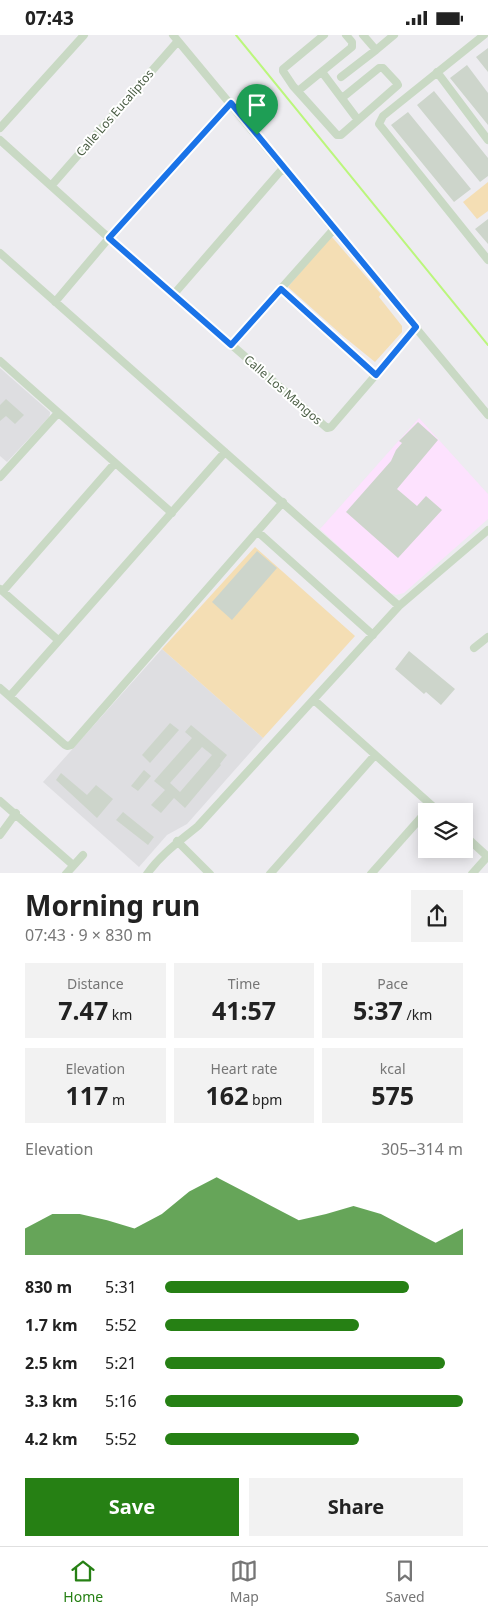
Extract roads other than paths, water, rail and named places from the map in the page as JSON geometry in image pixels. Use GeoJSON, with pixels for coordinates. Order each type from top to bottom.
{"type":"FeatureCollection","features":[{"type":"Feature","properties":{"kind":"street"},"geometry":{"type":"LineString","coordinates":[[0,128],[84,35]]}},
{"type":"Feature","properties":{"kind":"street"},"geometry":{"type":"LineString","coordinates":[[324,35],[283,69],[284,74],[298,91],[338,135],[341,135],[398,85],[383,69],[379,68],[342,98]]}},
{"type":"Feature","properties":{"kind":"street"},"geometry":{"type":"LineString","coordinates":[[298,91],[352,47],[352,41],[346,35]]}},
{"type":"Feature","properties":{"kind":"street"},"geometry":{"type":"LineString","coordinates":[[362,35],[376,50]]}},
{"type":"Feature","properties":{"kind":"street"},"geometry":{"type":"LineString","coordinates":[[341,77],[394,35]]}},
{"type":"Feature","properties":{"kind":"street"},"geometry":{"type":"LineString","coordinates":[[484,35],[383,116],[379,124],[488,260]]}},
{"type":"Feature","properties":{"kind":"street"},"geometry":{"type":"LineString","coordinates":[[176,38],[488,415]]}},
{"type":"Feature","properties":{"kind":"street","name":"Calle Los Eucaliptos"},"geometry":{"type":"LineString","coordinates":[[51,186],[176,38]]}},
{"type":"Feature","properties":{"kind":"street"},"geometry":{"type":"LineString","coordinates":[[322,72],[358,120]]}},
{"type":"Feature","properties":{"kind":"street"},"geometry":{"type":"LineString","coordinates":[[438,73],[488,140]]}},
{"type":"Feature","properties":{"kind":"street"},"geometry":{"type":"LineString","coordinates":[[55,302],[112,240],[231,103]]}},
{"type":"Feature","properties":{"kind":"street"},"geometry":{"type":"LineString","coordinates":[[0,140],[112,240]]}},
{"type":"Feature","properties":{"kind":"street"},"geometry":{"type":"LineString","coordinates":[[174,295],[284,167]]}},
{"type":"Feature","properties":{"kind":"street"},"geometry":{"type":"LineString","coordinates":[[231,345],[334,229]]}},
{"type":"Feature","properties":{"kind":"street","name":"Calle Los Mangos"},"geometry":{"type":"LineString","coordinates":[[112,240],[327,428],[331,427],[416,327]]}},
{"type":"Feature","properties":{"kind":"street"},"geometry":{"type":"LineString","coordinates":[[0,253],[399,606]]}},
{"type":"Feature","properties":{"kind":"street"},"geometry":{"type":"LineString","coordinates":[[281,289],[376,375]]}},
{"type":"Feature","properties":{"kind":"street"},"geometry":{"type":"LineString","coordinates":[[0,361],[172,513]]}},
{"type":"Feature","properties":{"kind":"street"},"geometry":{"type":"LineString","coordinates":[[2,471],[58,413]]}},
{"type":"Feature","properties":{"kind":"street"},"geometry":{"type":"LineString","coordinates":[[10,696],[225,452]]}},
{"type":"Feature","properties":{"kind":"street"},"geometry":{"type":"LineString","coordinates":[[58,640],[1,590],[115,463]]}},
{"type":"Feature","properties":{"kind":"street"},"geometry":{"type":"LineString","coordinates":[[0,688],[68,746],[71,745],[283,502]]}},
{"type":"Feature","properties":{"kind":"street"},"geometry":{"type":"LineString","coordinates":[[147,873],[177,841],[198,826],[399,606],[488,529]]}},
{"type":"Feature","properties":{"kind":"street"},"geometry":{"type":"LineString","coordinates":[[258,532],[373,635]]}},
{"type":"Feature","properties":{"kind":"street"},"geometry":{"type":"LineString","coordinates":[[474,648],[488,637]]}},
{"type":"Feature","properties":{"kind":"street"},"geometry":{"type":"LineString","coordinates":[[314,700],[375,755],[423,803]]}},
{"type":"Feature","properties":{"kind":"street"},"geometry":{"type":"LineString","coordinates":[[270,873],[375,755]]}},
{"type":"Feature","properties":{"kind":"street"},"geometry":{"type":"LineString","coordinates":[[0,801],[16,813],[73,865]]}},
{"type":"Feature","properties":{"kind":"street"},"geometry":{"type":"LineString","coordinates":[[0,835],[16,813]]}},
{"type":"Feature","properties":{"kind":"street"},"geometry":{"type":"LineString","coordinates":[[371,873],[418,823]]}},
{"type":"Feature","properties":{"kind":"street"},"geometry":{"type":"LineString","coordinates":[[177,841],[210,873]]}},
{"type":"Feature","properties":{"kind":"street"},"geometry":{"type":"LineString","coordinates":[[472,873],[488,856],[473,843]]}},
{"type":"Feature","properties":{"kind":"street"},"geometry":{"type":"LineString","coordinates":[[66,873],[83,855]]}},
{"type":"Feature","properties":{"kind":"waterway"},"geometry":{"type":"LineString","coordinates":[[236,35],[488,345]]}}]}
